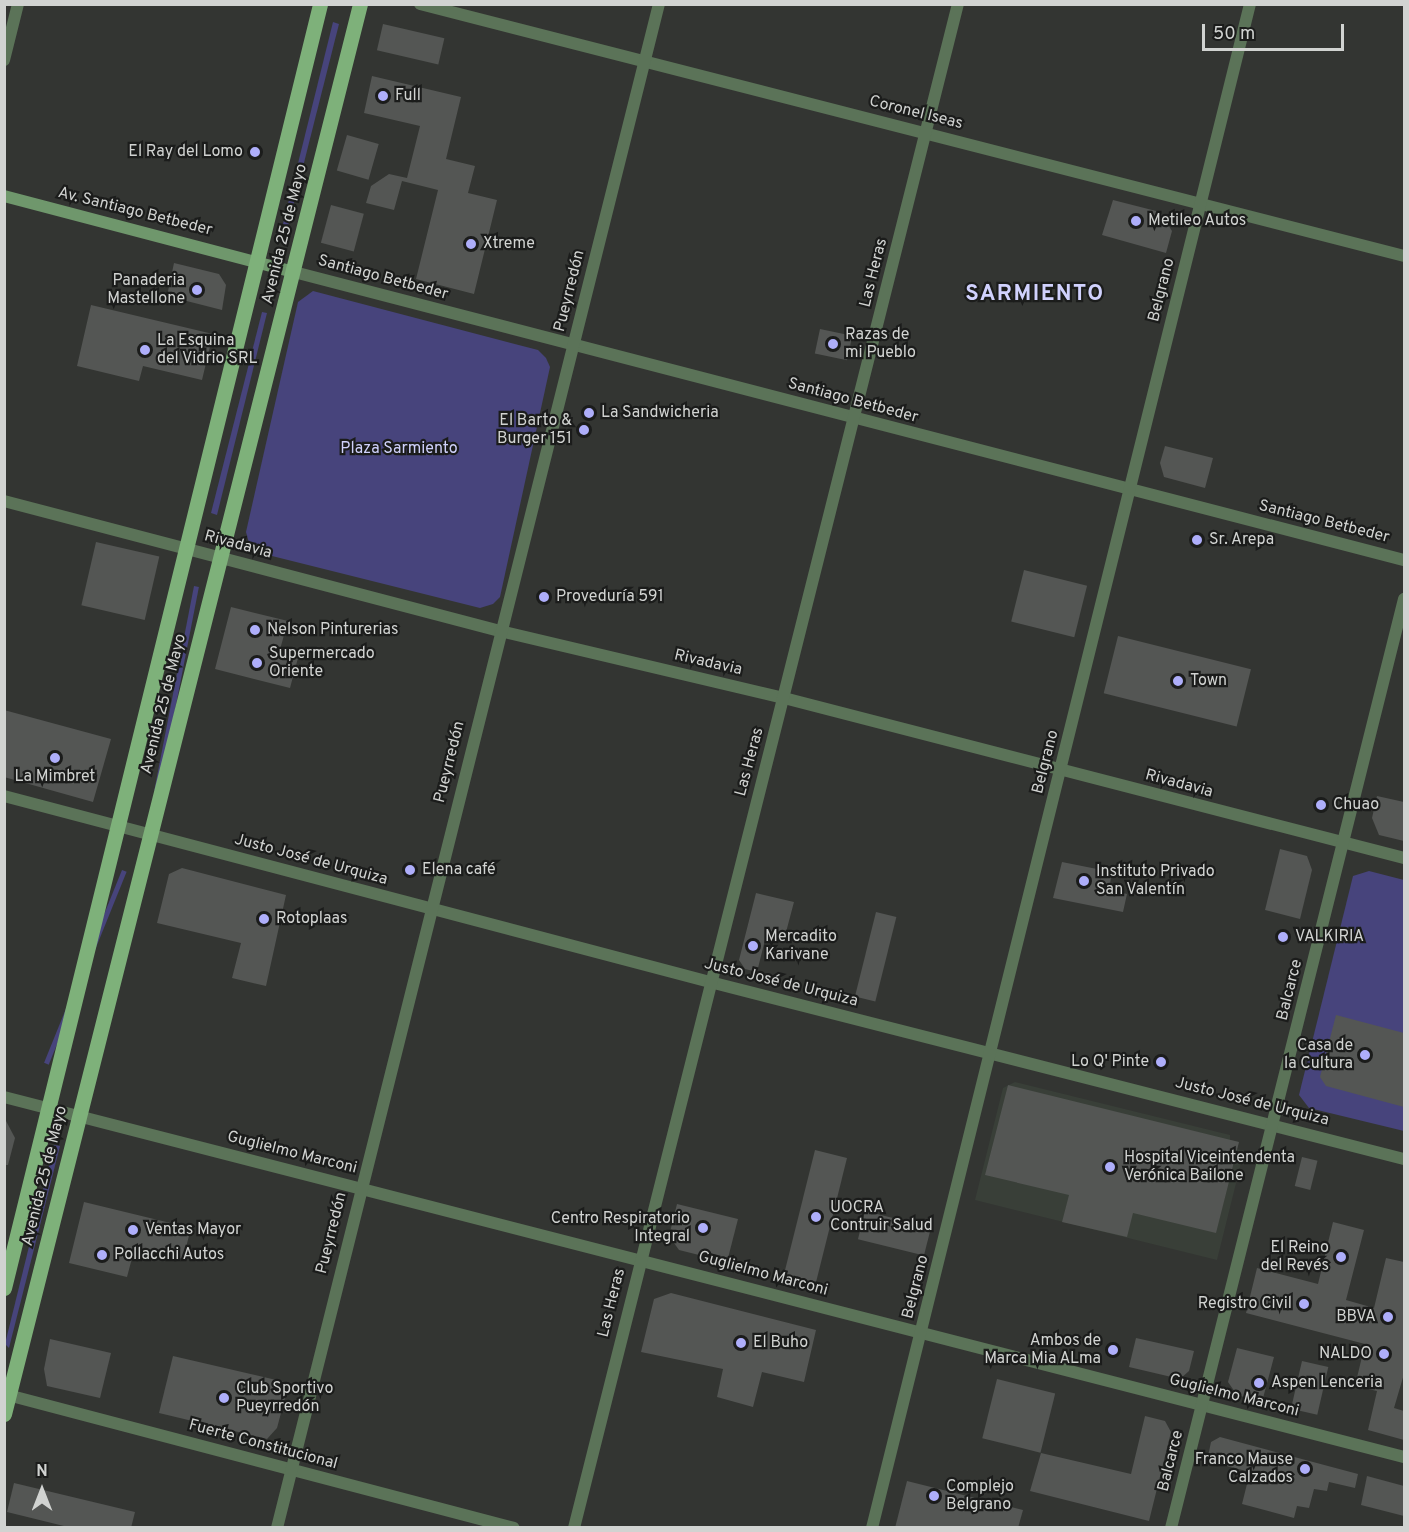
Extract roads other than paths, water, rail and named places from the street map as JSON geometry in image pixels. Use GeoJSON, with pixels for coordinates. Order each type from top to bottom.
{"type":"FeatureCollection","features":[{"type":"Feature","properties":{"kind":"main road","name":"Avenida 25 de Mayo"},"geometry":{"type":"LineString","coordinates":[[4,1288],[320,4]]}},
{"type":"Feature","properties":{"kind":"main road","name":"Avenida 25 de Mayo"},"geometry":{"type":"LineString","coordinates":[[4,1414],[7,1394],[294,272],[360,4]]}},
{"type":"Feature","properties":{"kind":"main road","name":"Av. Santiago Betbeder"},"geometry":{"type":"LineString","coordinates":[[4,196],[294,272]]}},
{"type":"Feature","properties":{"kind":"street"},"geometry":{"type":"LineString","coordinates":[[4,60],[18,4]]}},
{"type":"Feature","properties":{"kind":"street","name":"Coronel Iseas"},"geometry":{"type":"LineString","coordinates":[[420,4],[1404,256]]}},
{"type":"Feature","properties":{"kind":"street","name":"Pueyrredón"},"geometry":{"type":"LineString","coordinates":[[277,1527],[659,4]]}},
{"type":"Feature","properties":{"kind":"street","name":"Las Heras"},"geometry":{"type":"LineString","coordinates":[[574,1527],[958,4]]}},
{"type":"Feature","properties":{"kind":"street","name":"Belgrano"},"geometry":{"type":"LineString","coordinates":[[872,1527],[1250,4]]}},
{"type":"Feature","properties":{"kind":"street","name":"Santiago Betbeder"},"geometry":{"type":"LineString","coordinates":[[294,272],[1404,560]]}},
{"type":"Feature","properties":{"kind":"street","name":"Rivadavia"},"geometry":{"type":"LineString","coordinates":[[4,501],[500,631],[784,698],[1404,858]]}},
{"type":"Feature","properties":{"kind":"street","name":"Balcarce"},"geometry":{"type":"LineString","coordinates":[[1171,1527],[1274,1125],[1404,599]]}},
{"type":"Feature","properties":{"kind":"street"},"geometry":{"type":"LineString","coordinates":[[4,796],[118,826]]}},
{"type":"Feature","properties":{"kind":"street","name":"Justo José de Urquiza"},"geometry":{"type":"LineString","coordinates":[[118,826],[710,982],[1404,1159]]}},
{"type":"Feature","properties":{"kind":"street"},"geometry":{"type":"LineString","coordinates":[[4,1097],[49,1108]]}},
{"type":"Feature","properties":{"kind":"street","name":"Guglielmo Marconi"},"geometry":{"type":"LineString","coordinates":[[49,1108],[1404,1456]]}},
{"type":"Feature","properties":{"kind":"street","name":"Fuerte Constitucional"},"geometry":{"type":"LineString","coordinates":[[7,1394],[514,1527]]}},
{"type":"Feature","properties":{"kind":"place","name":"Full"},"geometry":{"type":"Point","coordinates":[383,96]}},
{"type":"Feature","properties":{"kind":"place","name":"El Ray del Lomo"},"geometry":{"type":"Point","coordinates":[255,152]}},
{"type":"Feature","properties":{"kind":"place","name":"Metileo Autos"},"geometry":{"type":"Point","coordinates":[1136,221]}},
{"type":"Feature","properties":{"kind":"place","name":"Xtreme"},"geometry":{"type":"Point","coordinates":[471,244]}},
{"type":"Feature","properties":{"kind":"place","name":"Panaderia Mastellone"},"geometry":{"type":"Point","coordinates":[197,290]}},
{"type":"Feature","properties":{"kind":"place","name":"Razas de mi Pueblo"},"geometry":{"type":"Point","coordinates":[833,344]}},
{"type":"Feature","properties":{"kind":"place","name":"La Esquina del Vidrio SRL"},"geometry":{"type":"Point","coordinates":[145,350]}},
{"type":"Feature","properties":{"kind":"place","name":"La Sandwicheria"},"geometry":{"type":"Point","coordinates":[589,413]}},
{"type":"Feature","properties":{"kind":"place","name":"El Barto & Burger 151"},"geometry":{"type":"Point","coordinates":[584,430]}},
{"type":"Feature","properties":{"kind":"place","name":"Sr. Arepa"},"geometry":{"type":"Point","coordinates":[1197,540]}},
{"type":"Feature","properties":{"kind":"place","name":"Proveduría 591"},"geometry":{"type":"Point","coordinates":[544,597]}},
{"type":"Feature","properties":{"kind":"place","name":"Nelson Pinturerias"},"geometry":{"type":"Point","coordinates":[255,630]}},
{"type":"Feature","properties":{"kind":"place","name":"Supermercado Oriente"},"geometry":{"type":"Point","coordinates":[257,663]}},
{"type":"Feature","properties":{"kind":"place","name":"Town"},"geometry":{"type":"Point","coordinates":[1178,681]}},
{"type":"Feature","properties":{"kind":"place","name":"La Mimbret"},"geometry":{"type":"Point","coordinates":[55,758]}},
{"type":"Feature","properties":{"kind":"place","name":"Chuao"},"geometry":{"type":"Point","coordinates":[1321,805]}},
{"type":"Feature","properties":{"kind":"place","name":"Elena café"},"geometry":{"type":"Point","coordinates":[410,870]}},
{"type":"Feature","properties":{"kind":"place","name":"Instituto Privado San Valentín"},"geometry":{"type":"Point","coordinates":[1084,881]}},
{"type":"Feature","properties":{"kind":"place","name":"Rotoplaas"},"geometry":{"type":"Point","coordinates":[264,919]}},
{"type":"Feature","properties":{"kind":"place","name":"VALKIRIA"},"geometry":{"type":"Point","coordinates":[1283,937]}},
{"type":"Feature","properties":{"kind":"place","name":"Mercadito Karivane"},"geometry":{"type":"Point","coordinates":[753,946]}},
{"type":"Feature","properties":{"kind":"place","name":"Casa de la Cultura"},"geometry":{"type":"Point","coordinates":[1365,1055]}},
{"type":"Feature","properties":{"kind":"place","name":"Lo Q' Pinte"},"geometry":{"type":"Point","coordinates":[1161,1062]}},
{"type":"Feature","properties":{"kind":"place","name":"Hospital Viceintendenta Verónica Bailone"},"geometry":{"type":"Point","coordinates":[1110,1167]}},
{"type":"Feature","properties":{"kind":"place","name":"UOCRA Contruir Salud"},"geometry":{"type":"Point","coordinates":[816,1217]}},
{"type":"Feature","properties":{"kind":"place","name":"Centro Respiratorio Integral"},"geometry":{"type":"Point","coordinates":[703,1228]}},
{"type":"Feature","properties":{"kind":"place","name":"Ventas Mayor"},"geometry":{"type":"Point","coordinates":[133,1230]}},
{"type":"Feature","properties":{"kind":"place","name":"Pollacchi Autos"},"geometry":{"type":"Point","coordinates":[102,1255]}},
{"type":"Feature","properties":{"kind":"place","name":"El Reino del Revés"},"geometry":{"type":"Point","coordinates":[1341,1257]}},
{"type":"Feature","properties":{"kind":"place","name":"Registro Civil"},"geometry":{"type":"Point","coordinates":[1304,1304]}},
{"type":"Feature","properties":{"kind":"place","name":"BBVA"},"geometry":{"type":"Point","coordinates":[1388,1317]}},
{"type":"Feature","properties":{"kind":"place","name":"El Buho"},"geometry":{"type":"Point","coordinates":[741,1343]}},
{"type":"Feature","properties":{"kind":"place","name":"Ambos de Marca Mia ALma"},"geometry":{"type":"Point","coordinates":[1113,1350]}},
{"type":"Feature","properties":{"kind":"place","name":"NALDO"},"geometry":{"type":"Point","coordinates":[1384,1354]}},
{"type":"Feature","properties":{"kind":"place","name":"Aspen Lenceria"},"geometry":{"type":"Point","coordinates":[1259,1383]}},
{"type":"Feature","properties":{"kind":"place","name":"Club Sportivo Pueyrredón"},"geometry":{"type":"Point","coordinates":[224,1398]}},
{"type":"Feature","properties":{"kind":"place","name":"Franco Mause Calzados"},"geometry":{"type":"Point","coordinates":[1305,1469]}},
{"type":"Feature","properties":{"kind":"place","name":"Complejo Belgrano"},"geometry":{"type":"Point","coordinates":[934,1496]}},
{"type":"Feature","properties":{"kind":"district","name":"SARMIENTO"},"geometry":{"type":"Point","coordinates":[1035,295]}},
{"type":"Feature","properties":{"kind":"park label","name":"Plaza Sarmiento"},"geometry":{"type":"Point","coordinates":[399,449]}}]}
